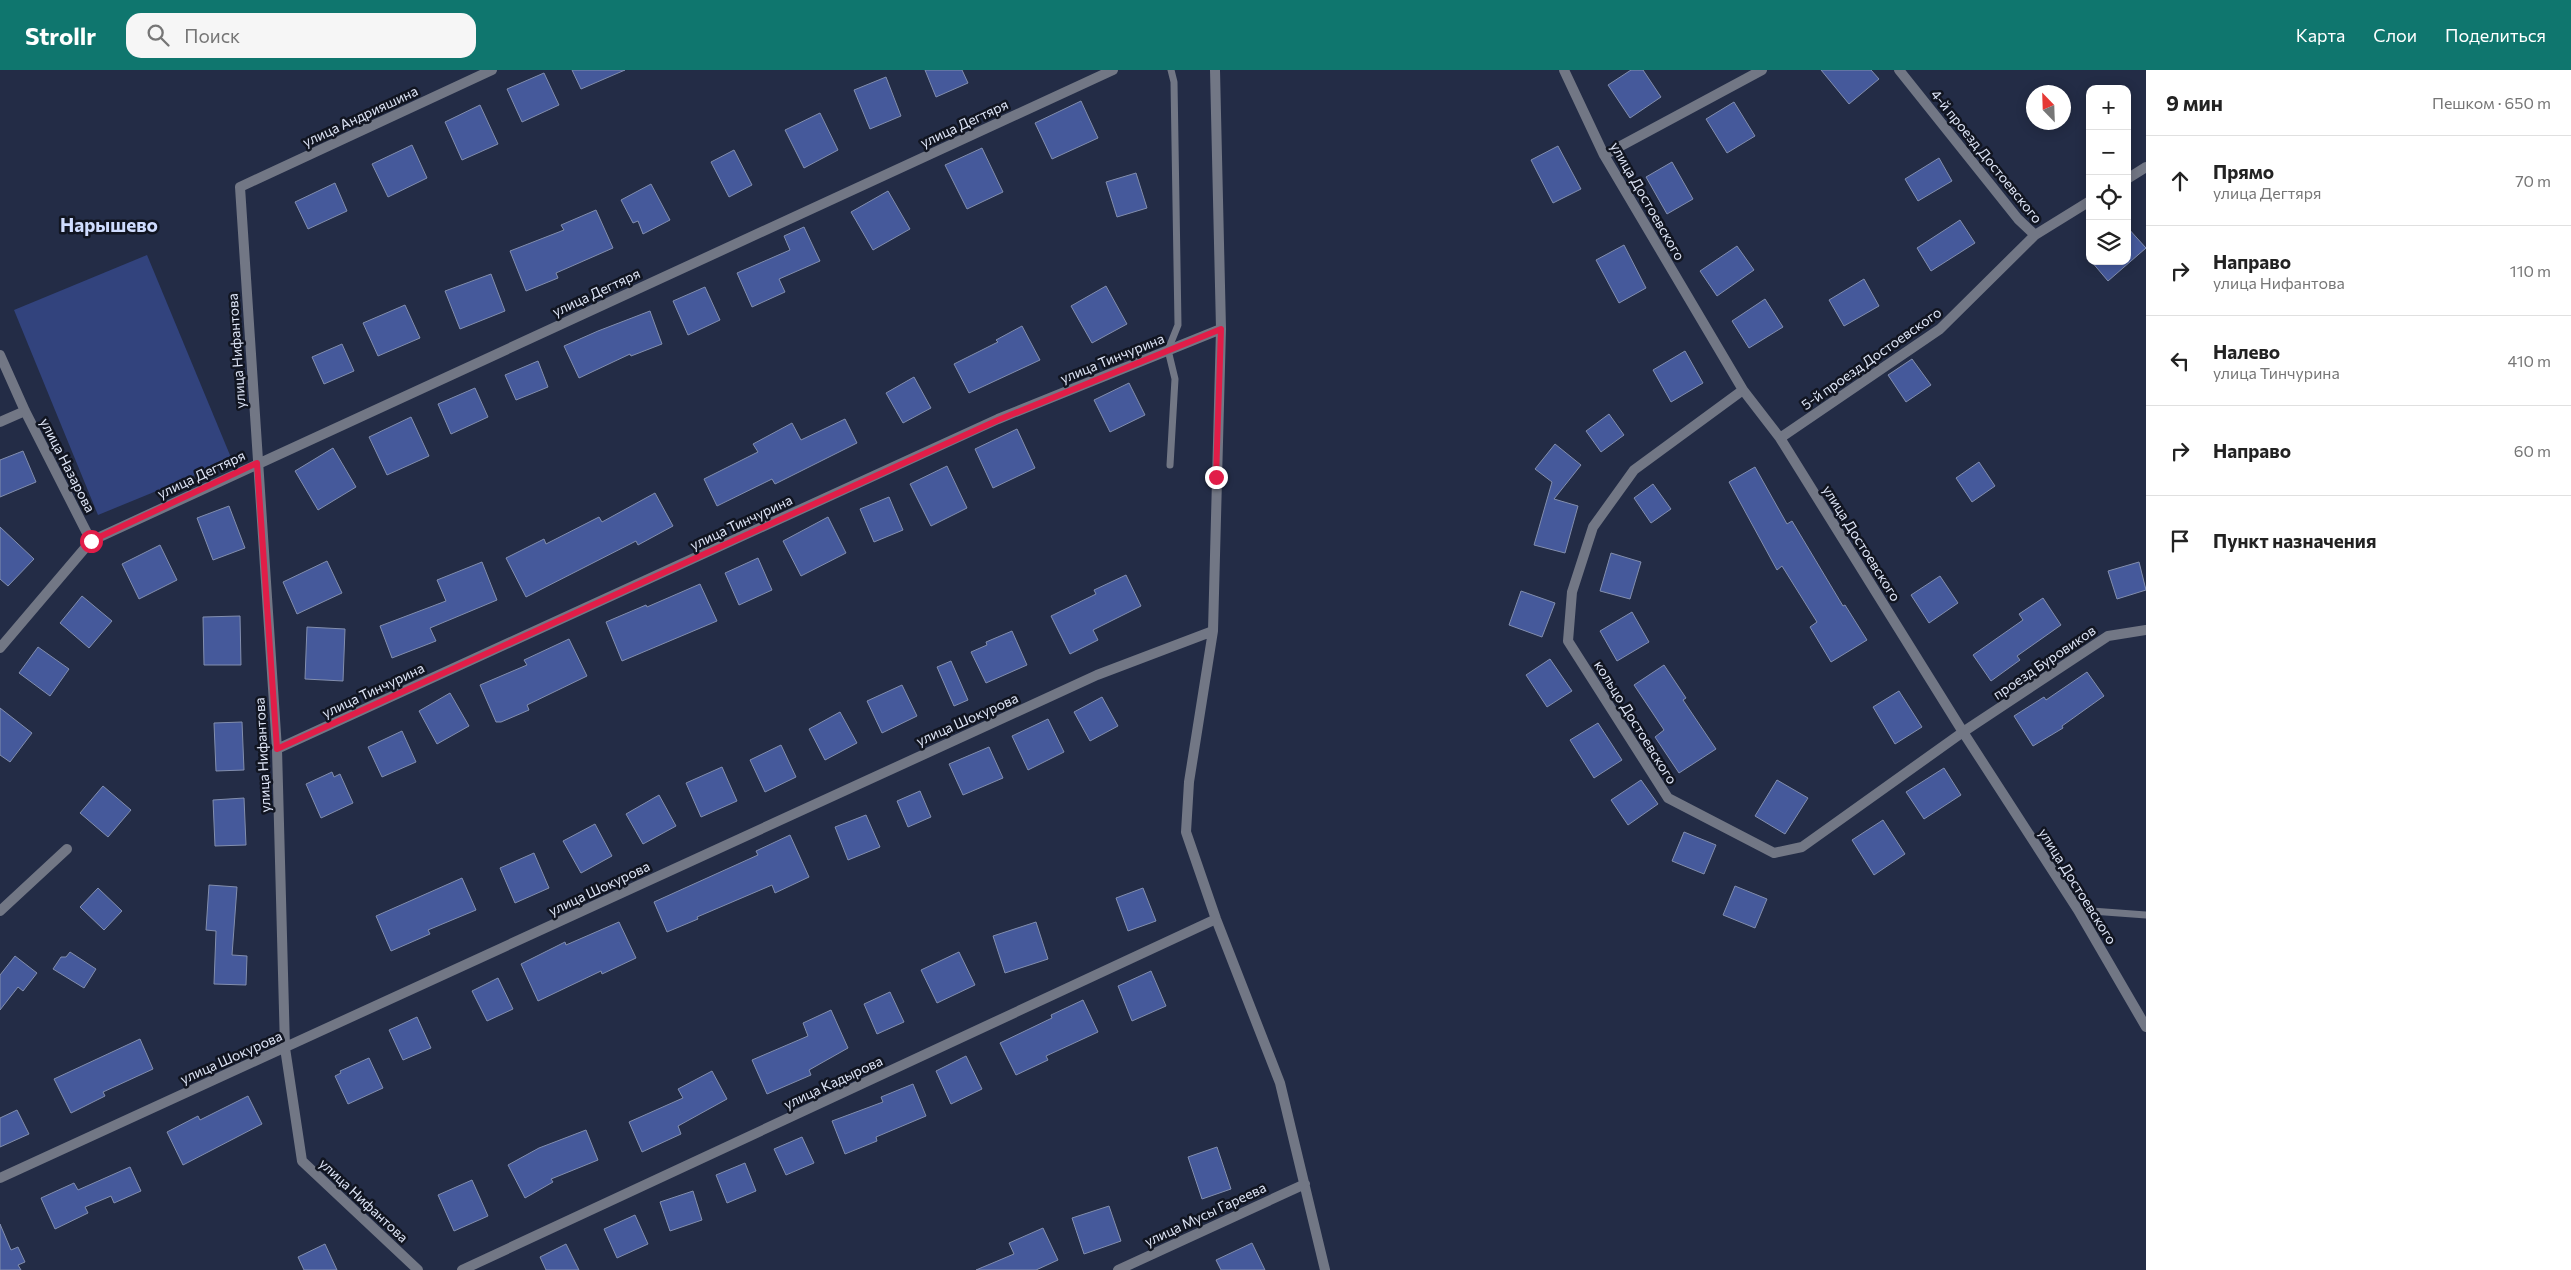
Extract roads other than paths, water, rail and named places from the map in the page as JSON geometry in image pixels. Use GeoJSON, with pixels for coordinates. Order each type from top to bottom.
{"type":"FeatureCollection","features":[{"type":"Feature","properties":{"kind":"street","name":"улица Андрияшина"},"geometry":{"type":"LineString","coordinates":[[240,188],[492,70]]}},
{"type":"Feature","properties":{"kind":"street","name":"улица Дегтяря"},"geometry":{"type":"LineString","coordinates":[[91,541],[1113,70]]}},
{"type":"Feature","properties":{"kind":"street"},"geometry":{"type":"LineString","coordinates":[[1215,70],[1221,329],[1213,631],[1189,782],[1186,832],[1216,919],[1280,1083],[1324,1270]]}},
{"type":"Feature","properties":{"kind":"street","name":"улица Достоевского"},"geometry":{"type":"LineString","coordinates":[[1564,70],[1604,155],[1743,390],[1780,438],[1963,732],[2078,910],[2146,1027]]}},
{"type":"Feature","properties":{"kind":"street"},"geometry":{"type":"LineString","coordinates":[[1604,155],[1762,70]]}},
{"type":"Feature","properties":{"kind":"street","name":"4-й проезд Достоевского"},"geometry":{"type":"LineString","coordinates":[[1899,70],[2018,219],[2035,235]]}},
{"type":"Feature","properties":{"kind":"street"},"geometry":{"type":"LineString","coordinates":[[2131,176],[2146,167]]}},
{"type":"Feature","properties":{"kind":"street","name":"улица Нифантова"},"geometry":{"type":"LineString","coordinates":[[240,188],[277,749],[285,1048],[302,1161],[418,1270]]}},
{"type":"Feature","properties":{"kind":"street","name":"5-й проезд Достоевского"},"geometry":{"type":"LineString","coordinates":[[1780,438],[1940,329],[2035,235],[2086,204]]}},
{"type":"Feature","properties":{"kind":"street","name":"улица Тинчурина"},"geometry":{"type":"LineString","coordinates":[[277,749],[998,420],[1221,329]]}},
{"type":"Feature","properties":{"kind":"street","name":"улица Назарова"},"geometry":{"type":"LineString","coordinates":[[0,355],[25,411],[91,541]]}},
{"type":"Feature","properties":{"kind":"street","name":"кольцо Достоевского"},"geometry":{"type":"LineString","coordinates":[[1743,390],[1634,470],[1593,528],[1572,592],[1568,641],[1668,798],[1774,853],[1802,847],[1963,732]]}},
{"type":"Feature","properties":{"kind":"street"},"geometry":{"type":"LineString","coordinates":[[0,422],[25,411]]}},
{"type":"Feature","properties":{"kind":"street"},"geometry":{"type":"LineString","coordinates":[[0,648],[91,541]]}},
{"type":"Feature","properties":{"kind":"street","name":"проезд Буровиков"},"geometry":{"type":"LineString","coordinates":[[1963,732],[2108,636],[2146,630]]}},
{"type":"Feature","properties":{"kind":"street","name":"улица Шокурова"},"geometry":{"type":"LineString","coordinates":[[0,1178],[1097,675],[1213,631]]}},
{"type":"Feature","properties":{"kind":"street"},"geometry":{"type":"LineString","coordinates":[[0,911],[67,849]]}},
{"type":"Feature","properties":{"kind":"street","name":"улица Кадырова"},"geometry":{"type":"LineString","coordinates":[[462,1270],[1216,919]]}},
{"type":"Feature","properties":{"kind":"street","name":"улица Мусы Гареева"},"geometry":{"type":"LineString","coordinates":[[1118,1270],[1304,1184]]}},
{"type":"Feature","properties":{"kind":"lane"},"geometry":{"type":"LineString","coordinates":[[1170,465],[1175,379],[1168,350],[1178,325],[1174,82],[1171,70]]}},
{"type":"Feature","properties":{"kind":"lane"},"geometry":{"type":"LineString","coordinates":[[2078,910],[2146,915]]}},
{"type":"Feature","properties":{"kind":"district","name":"Нарышево"},"geometry":{"type":"Point","coordinates":[109,224]}}]}
